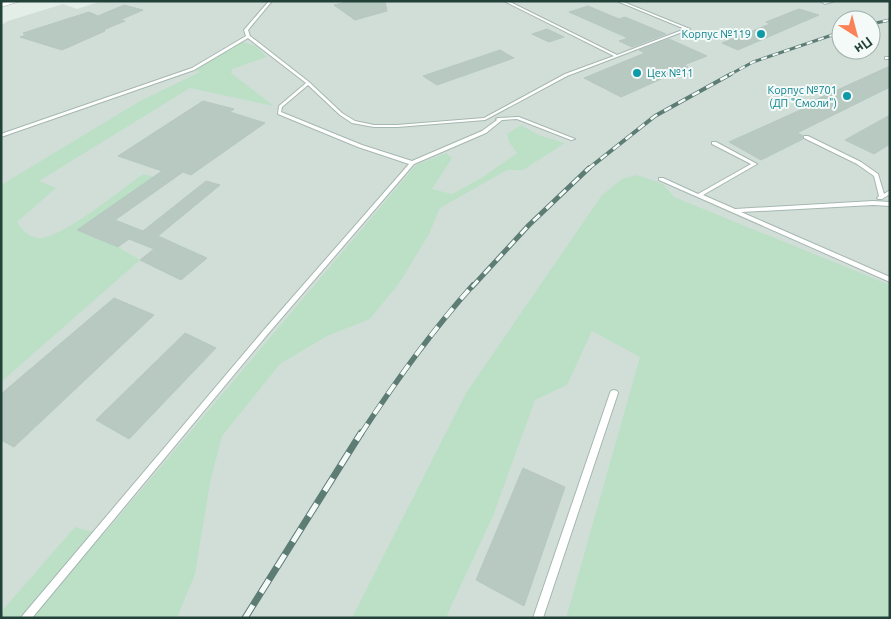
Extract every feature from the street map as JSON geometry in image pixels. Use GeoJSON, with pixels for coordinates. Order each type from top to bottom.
{"type":"FeatureCollection","features":[{"type":"Feature","properties":{"kind":"street"},"geometry":{"type":"LineString","coordinates":[[1,5],[18,1]]}},
{"type":"Feature","properties":{"kind":"lane"},"geometry":{"type":"LineString","coordinates":[[271,1],[246,30],[248,36],[308,83],[341,114],[354,122],[374,126],[397,126],[517,118],[573,139]]}},
{"type":"Feature","properties":{"kind":"lane"},"geometry":{"type":"LineString","coordinates":[[505,1],[616,56]]}},
{"type":"Feature","properties":{"kind":"lane"},"geometry":{"type":"LineString","coordinates":[[485,119],[566,75],[688,29],[618,1]]}},
{"type":"Feature","properties":{"kind":"lane"},"geometry":{"type":"LineString","coordinates":[[821,1],[826,3],[834,1]]}},
{"type":"Feature","properties":{"kind":"lane"},"geometry":{"type":"LineString","coordinates":[[1,136],[193,69],[248,36]]}},
{"type":"Feature","properties":{"kind":"lane"},"geometry":{"type":"LineString","coordinates":[[308,83],[280,107],[279,112],[360,146],[412,163]]}},
{"type":"Feature","properties":{"kind":"lane"},"geometry":{"type":"LineString","coordinates":[[508,107],[517,118]]}},
{"type":"Feature","properties":{"kind":"lane"},"geometry":{"type":"LineString","coordinates":[[26,618],[265,333],[412,163],[484,132],[501,118]]}},
{"type":"Feature","properties":{"kind":"lane"},"geometry":{"type":"LineString","coordinates":[[806,137],[859,163],[876,175],[882,197]]}},
{"type":"Feature","properties":{"kind":"lane"},"geometry":{"type":"LineString","coordinates":[[698,196],[755,164],[714,143]]}},
{"type":"Feature","properties":{"kind":"lane"},"geometry":{"type":"LineString","coordinates":[[661,179],[890,280]]}},
{"type":"Feature","properties":{"kind":"lane"},"geometry":{"type":"LineString","coordinates":[[873,203],[890,192]]}},
{"type":"Feature","properties":{"kind":"lane"},"geometry":{"type":"LineString","coordinates":[[734,211],[873,203],[890,204]]}},
{"type":"Feature","properties":{"kind":"lane"},"geometry":{"type":"LineString","coordinates":[[538,618],[614,393]]}},
{"type":"Feature","properties":{"kind":"shaded area"},"geometry":{"type":"Polygon","coordinates":[[[102,1],[890,1],[890,618],[1,618],[1,25],[8,21],[63,4],[77,9],[102,1]]]}},
{"type":"Feature","properties":{"kind":"green space"},"geometry":{"type":"Polygon","coordinates":[[[240,41],[256,46],[267,57],[232,69],[231,73],[274,106],[190,88],[39,181],[56,188],[17,222],[28,234],[38,238],[48,237],[75,223],[143,174],[154,177],[78,230],[118,247],[140,260],[1,382],[1,185],[140,101],[200,72],[193,69],[240,41]]]}},
{"type":"Feature","properties":{"kind":"green space"},"geometry":{"type":"Polygon","coordinates":[[[521,125],[538,135],[565,143],[523,170],[507,170],[440,208],[429,234],[400,282],[370,319],[327,336],[280,364],[222,436],[210,483],[195,574],[177,618],[1,618],[1,612],[75,527],[103,535],[416,165],[446,153],[452,158],[432,189],[452,194],[483,177],[517,153],[509,142],[507,134],[521,125]]]}},
{"type":"Feature","properties":{"kind":"green space"},"geometry":{"type":"Polygon","coordinates":[[[637,175],[663,184],[674,197],[890,285],[890,618],[566,618],[640,357],[592,331],[567,385],[535,400],[493,516],[447,615],[449,618],[352,618],[466,393],[602,195],[622,179],[637,175]]]}},
{"type":"Feature","properties":{"kind":"building"},"geometry":{"type":"Polygon","coordinates":[[[350,1],[385,1],[387,11],[355,20],[334,5],[350,1]]]}},
{"type":"Feature","properties":{"kind":"building"},"geometry":{"type":"Polygon","coordinates":[[[124,5],[143,10],[120,20],[125,21],[103,30],[105,31],[62,50],[20,37],[26,35],[23,33],[89,12],[98,16],[124,5]]]}},
{"type":"Feature","properties":{"kind":"building"},"geometry":{"type":"Polygon","coordinates":[[[588,6],[619,19],[625,17],[666,34],[632,47],[619,41],[628,38],[569,12],[588,6]]]}},
{"type":"Feature","properties":{"kind":"building","name":"Корпус №119"},"geometry":{"type":"Polygon","coordinates":[[[799,9],[819,15],[738,50],[722,43],[770,24],[766,22],[799,9]]]}},
{"type":"Feature","properties":{"kind":"building"},"geometry":{"type":"Polygon","coordinates":[[[547,29],[564,37],[549,42],[532,34],[547,29]]]}},
{"type":"Feature","properties":{"kind":"building","name":"Цех №11"},"geometry":{"type":"Polygon","coordinates":[[[669,39],[707,56],[684,65],[688,67],[621,97],[584,78],[645,53],[639,50],[669,39]]]}},
{"type":"Feature","properties":{"kind":"building"},"geometry":{"type":"Polygon","coordinates":[[[500,50],[514,58],[437,85],[423,76],[500,50]]]}},
{"type":"Feature","properties":{"kind":"building"},"geometry":{"type":"Polygon","coordinates":[[[890,66],[890,87],[797,133],[802,135],[803,139],[761,160],[729,142],[807,107],[804,105],[890,66]]]}},
{"type":"Feature","properties":{"kind":"building"},"geometry":{"type":"Polygon","coordinates":[[[203,101],[234,109],[230,112],[265,123],[191,175],[183,172],[115,220],[143,231],[206,181],[220,185],[158,236],[207,258],[181,280],[140,260],[154,249],[129,239],[118,247],[77,230],[162,171],[118,156],[203,101]]]}},
{"type":"Feature","properties":{"kind":"building"},"geometry":{"type":"Polygon","coordinates":[[[890,115],[890,144],[874,154],[845,140],[890,115]]]}},
{"type":"Feature","properties":{"kind":"building"},"geometry":{"type":"Polygon","coordinates":[[[114,298],[154,315],[14,447],[1,440],[1,394],[114,298]]]}},
{"type":"Feature","properties":{"kind":"building"},"geometry":{"type":"Polygon","coordinates":[[[185,333],[216,348],[129,439],[96,420],[185,333]]]}},
{"type":"Feature","properties":{"kind":"building"},"geometry":{"type":"Polygon","coordinates":[[[523,468],[565,487],[524,606],[476,580],[523,468]]]}},
{"type":"Feature","properties":{"kind":"railway"},"geometry":{"type":"LineString","coordinates":[[881,22],[890,20]]}},
{"type":"Feature","properties":{"kind":"railway"},"geometry":{"type":"LineString","coordinates":[[729,75],[753,62],[831,35]]}},
{"type":"Feature","properties":{"kind":"railway"},"geometry":{"type":"LineString","coordinates":[[588,169],[655,116],[731,74]]}},
{"type":"Feature","properties":{"kind":"railway"},"geometry":{"type":"LineString","coordinates":[[472,287],[529,225],[589,168]]}},
{"type":"Feature","properties":{"kind":"railway"},"geometry":{"type":"LineString","coordinates":[[361,434],[414,358],[473,285]]}},
{"type":"Feature","properties":{"kind":"railway"},"geometry":{"type":"LineString","coordinates":[[245,618],[361,433]]}},
{"type":"Feature","properties":{"kind":"place","name":"Корпус №119"},"geometry":{"type":"Point","coordinates":[761,34]}},
{"type":"Feature","properties":{"kind":"place","name":"Цех №11"},"geometry":{"type":"Point","coordinates":[637,73]}},
{"type":"Feature","properties":{"kind":"place","name":"Корпус №701 (ДП \"Смоли\")"},"geometry":{"type":"Point","coordinates":[847,96]}}]}
